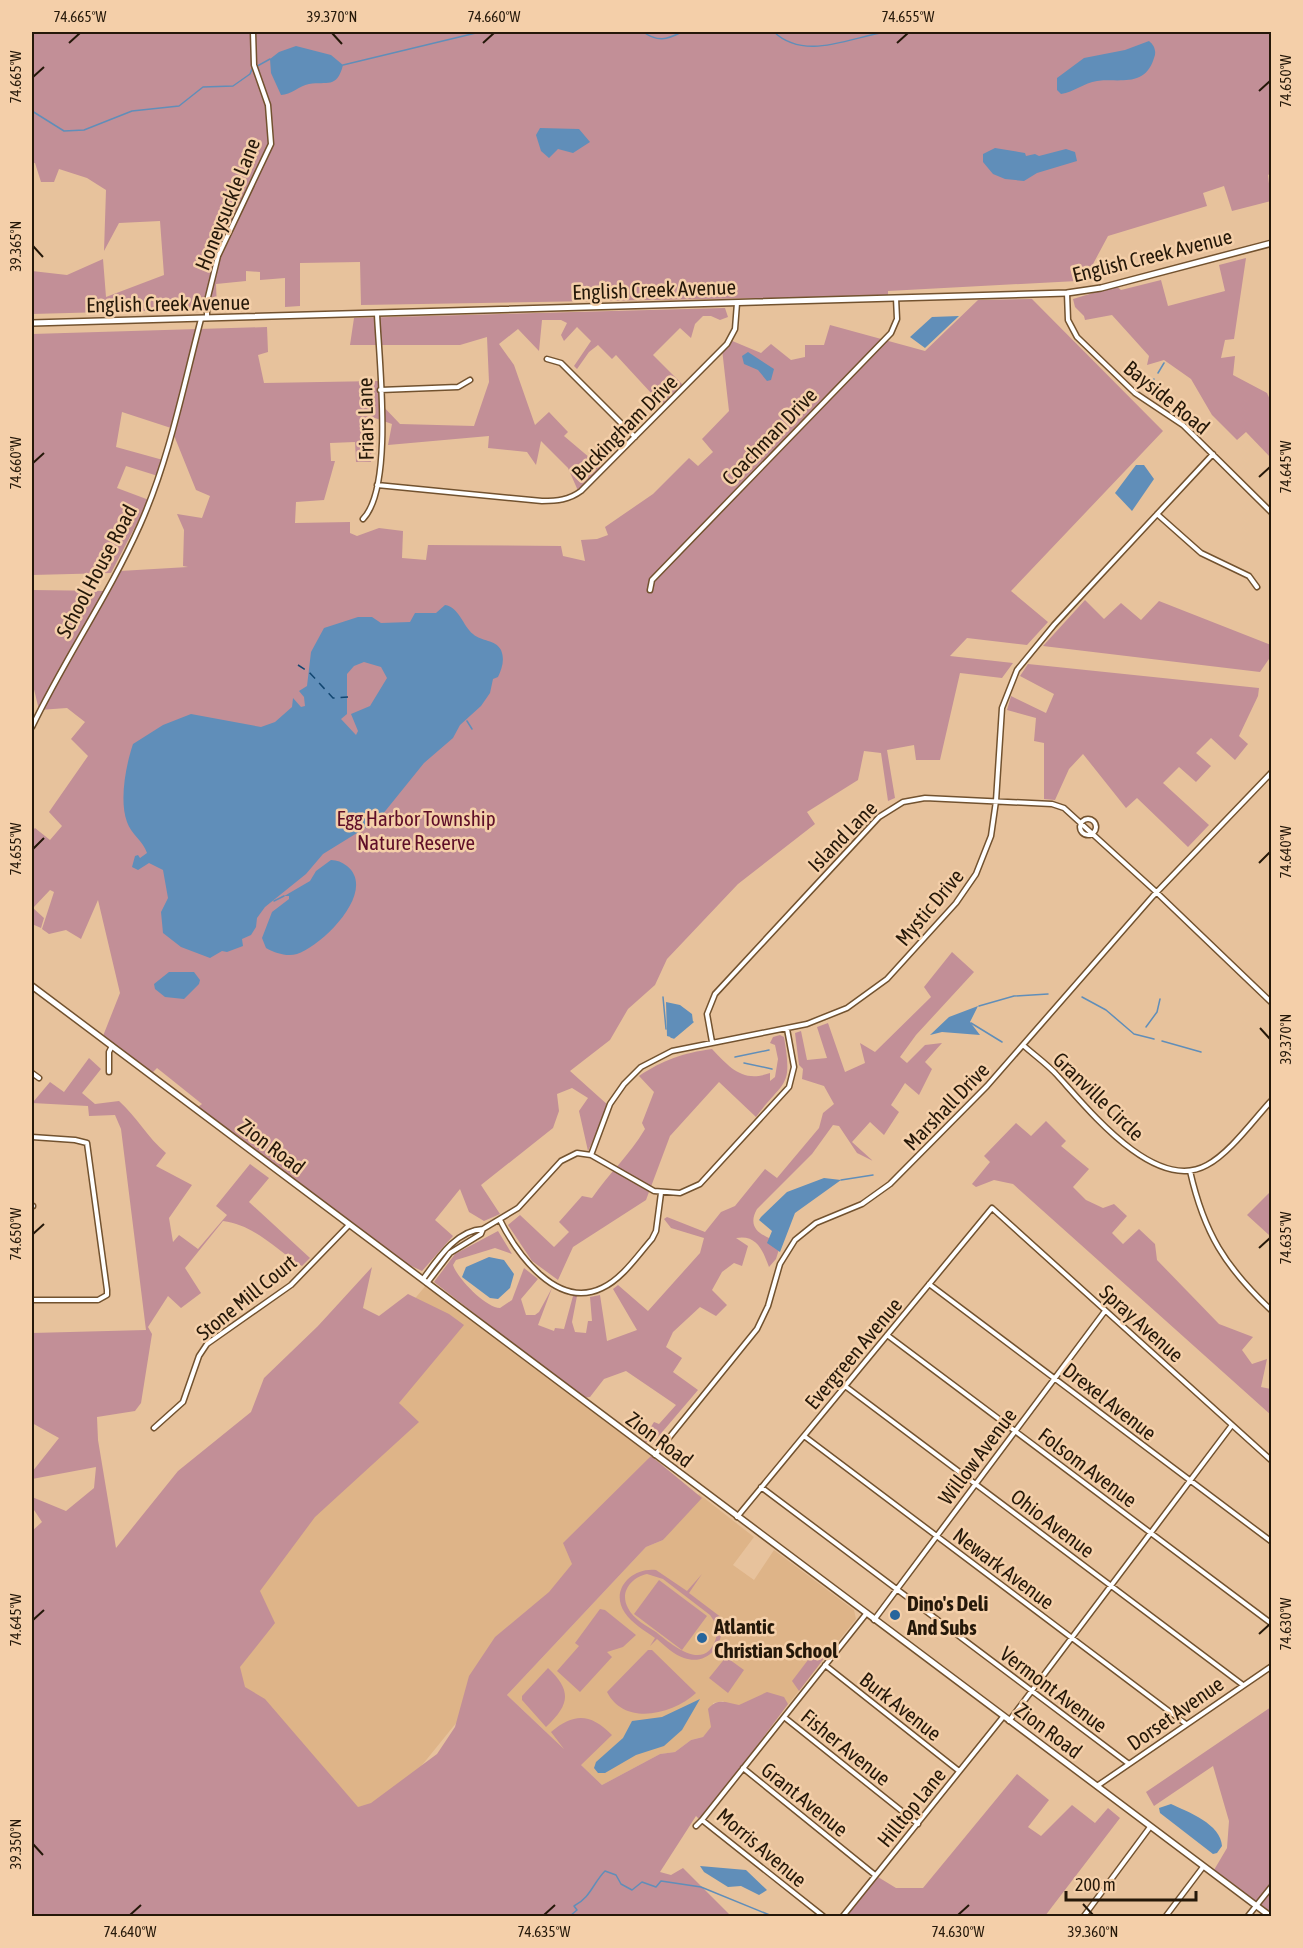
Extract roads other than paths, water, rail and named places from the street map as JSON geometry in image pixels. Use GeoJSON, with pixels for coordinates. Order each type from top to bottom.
{"type":"FeatureCollection","features":[{"type":"Feature","properties":{"kind":"street","name":"Honeysuckle Lane"},"geometry":{"type":"LineString","coordinates":[[204,319],[218,256],[271,144],[269,111],[254,67],[253,32]]}},
{"type":"Feature","properties":{"kind":"street","name":"English Creek Avenue"},"geometry":{"type":"LineString","coordinates":[[32,323],[1067,293],[1101,288],[1272,243]]}},
{"type":"Feature","properties":{"kind":"street","name":"Bayside Road"},"geometry":{"type":"LineString","coordinates":[[1067,293],[1068,320],[1077,337],[1135,393],[1177,420],[1272,513]]}},
{"type":"Feature","properties":{"kind":"street","name":"Coachman Drive"},"geometry":{"type":"LineString","coordinates":[[650,590],[652,579],[891,333],[897,319],[896,298]]}},
{"type":"Feature","properties":{"kind":"street","name":"Buckingham Drive"},"geometry":{"type":"LineString","coordinates":[[377,485],[558,501],[582,491],[727,344],[735,329],[737,303]]}},
{"type":"Feature","properties":{"kind":"street","name":"Friars Lane"},"geometry":{"type":"LineString","coordinates":[[363,519],[372,510],[382,450],[377,314]]}},
{"type":"Feature","properties":{"kind":"street","name":"School House Road"},"geometry":{"type":"LineString","coordinates":[[32,727],[141,524],[164,458],[204,319]]}},
{"type":"Feature","properties":{"kind":"street"},"geometry":{"type":"LineString","coordinates":[[547,359],[561,363],[635,437]]}},
{"type":"Feature","properties":{"kind":"street"},"geometry":{"type":"LineString","coordinates":[[380,390],[458,387],[470,380]]}},
{"type":"Feature","properties":{"kind":"street","name":"Mystic Drive"},"geometry":{"type":"LineString","coordinates":[[591,1155],[610,1104],[629,1078],[661,1055],[712,1042],[817,1022],[847,1008],[892,973],[956,903],[970,884],[988,846],[996,801],[1002,708],[1012,678],[1032,650],[1213,454]]}},
{"type":"Feature","properties":{"kind":"street"},"geometry":{"type":"LineString","coordinates":[[1157,514],[1201,553],[1248,576],[1257,587]]}},
{"type":"Feature","properties":{"kind":"street","name":"Marshall Drive"},"geometry":{"type":"LineString","coordinates":[[654,1455],[754,1332],[766,1310],[780,1264],[795,1240],[816,1223],[862,1204],[886,1188],[987,1086],[1157,892],[1272,772]]}},
{"type":"Feature","properties":{"kind":"street","name":"Island Lane"},"geometry":{"type":"LineString","coordinates":[[712,1042],[707,1014],[712,998],[879,817],[897,805],[921,798],[1056,805],[1082,822]]}},
{"type":"Feature","properties":{"kind":"street","name":"Island Lane"},"geometry":{"type":"LineString","coordinates":[[1093,833],[1096,829],[1094,822],[1087,819],[1082,822],[1080,829],[1083,834],[1093,833],[1157,892]]}},
{"type":"Feature","properties":{"kind":"street"},"geometry":{"type":"LineString","coordinates":[[1157,892],[1272,1003]]}},
{"type":"Feature","properties":{"kind":"street","name":"Zion Road"},"geometry":{"type":"LineString","coordinates":[[32,987],[1269,1917]]}},
{"type":"Feature","properties":{"kind":"street"},"geometry":{"type":"LineString","coordinates":[[424,1282],[450,1253],[480,1234],[483,1229],[518,1208],[562,1160],[579,1153],[591,1155],[645,1188],[661,1193],[684,1192],[704,1181],[787,1090],[794,1072],[787,1029]]}},
{"type":"Feature","properties":{"kind":"street","name":"Granville Circle"},"geometry":{"type":"LineString","coordinates":[[1023,1045],[1128,1146],[1158,1166],[1172,1171],[1190,1171]]}},
{"type":"Feature","properties":{"kind":"street"},"geometry":{"type":"LineString","coordinates":[[109,1072],[112,1047]]}},
{"type":"Feature","properties":{"kind":"street"},"geometry":{"type":"LineString","coordinates":[[32,1072],[39,1078]]}},
{"type":"Feature","properties":{"kind":"street"},"geometry":{"type":"LineString","coordinates":[[1272,1100],[1215,1160],[1190,1171],[1201,1212],[1216,1247],[1238,1277],[1272,1311]]}},
{"type":"Feature","properties":{"kind":"street"},"geometry":{"type":"LineString","coordinates":[[32,1137],[87,1143],[107,1295],[103,1299],[32,1300]]}},
{"type":"Feature","properties":{"kind":"street"},"geometry":{"type":"LineString","coordinates":[[500,1220],[516,1251],[538,1273],[561,1287],[590,1292],[611,1284],[652,1239],[656,1231],[661,1193]]}},
{"type":"Feature","properties":{"kind":"street","name":"Evergreen Avenue"},"geometry":{"type":"LineString","coordinates":[[737,1517],[992,1208]]}},
{"type":"Feature","properties":{"kind":"street","name":"Spray Avenue"},"geometry":{"type":"LineString","coordinates":[[992,1208],[1272,1461]]}},
{"type":"Feature","properties":{"kind":"street","name":"Stone Mill Court"},"geometry":{"type":"LineString","coordinates":[[154,1428],[183,1402],[199,1356],[207,1344],[291,1285],[349,1225]]}},
{"type":"Feature","properties":{"kind":"street","name":"Drexel Avenue"},"geometry":{"type":"LineString","coordinates":[[929,1284],[1272,1542]]}},
{"type":"Feature","properties":{"kind":"street","name":"Willow Avenue"},"geometry":{"type":"LineString","coordinates":[[874,1620],[1105,1311]]}},
{"type":"Feature","properties":{"kind":"street","name":"Folsom Avenue"},"geometry":{"type":"LineString","coordinates":[[887,1335],[1272,1624]]}},
{"type":"Feature","properties":{"kind":"street","name":"Ohio Avenue"},"geometry":{"type":"LineString","coordinates":[[845,1386],[1243,1685]]}},
{"type":"Feature","properties":{"kind":"street"},"geometry":{"type":"LineString","coordinates":[[1009,1721],[1232,1425]]}},
{"type":"Feature","properties":{"kind":"street","name":"Newark Avenue"},"geometry":{"type":"LineString","coordinates":[[804,1436],[1186,1724]]}},
{"type":"Feature","properties":{"kind":"street","name":"Vermont Avenue"},"geometry":{"type":"LineString","coordinates":[[761,1487],[1129,1764]]}},
{"type":"Feature","properties":{"kind":"street","name":"Morris Avenue"},"geometry":{"type":"LineString","coordinates":[[823,1917],[702,1820],[866,1614]]}},
{"type":"Feature","properties":{"kind":"street","name":"Burk Avenue"},"geometry":{"type":"LineString","coordinates":[[825,1665],[959,1771]]}},
{"type":"Feature","properties":{"kind":"street","name":"Dorset Avenue"},"geometry":{"type":"LineString","coordinates":[[1096,1786],[1272,1666]]}},
{"type":"Feature","properties":{"kind":"street","name":"Hilltop Lane"},"geometry":{"type":"LineString","coordinates":[[843,1917],[1003,1716]]}},
{"type":"Feature","properties":{"kind":"street","name":"Fisher Avenue"},"geometry":{"type":"LineString","coordinates":[[784,1717],[918,1824]]}},
{"type":"Feature","properties":{"kind":"street","name":"Grant Avenue"},"geometry":{"type":"LineString","coordinates":[[743,1768],[875,1875]]}},
{"type":"Feature","properties":{"kind":"street"},"geometry":{"type":"LineString","coordinates":[[696,1826],[702,1820]]}},
{"type":"Feature","properties":{"kind":"street"},"geometry":{"type":"LineString","coordinates":[[1084,1917],[1150,1827]]}},
{"type":"Feature","properties":{"kind":"street"},"geometry":{"type":"LineString","coordinates":[[1166,1917],[1203,1867]]}},
{"type":"Feature","properties":{"kind":"street"},"geometry":{"type":"LineString","coordinates":[[1248,1917],[1272,1886]]}},
{"type":"Feature","properties":{"kind":"water"},"geometry":{"type":"Polygon","coordinates":[[[1149,41],[1154,48],[1155,55],[1150,67],[1138,78],[1097,81],[1061,94],[1057,90],[1057,78],[1084,58],[1125,50],[1149,41]]]}},
{"type":"Feature","properties":{"kind":"water"},"geometry":{"type":"Polygon","coordinates":[[[296,46],[331,55],[343,65],[338,78],[330,82],[305,85],[281,95],[271,73],[270,59],[279,52],[296,46]]]}},
{"type":"Feature","properties":{"kind":"water"},"geometry":{"type":"Polygon","coordinates":[[[540,128],[579,129],[590,142],[573,153],[558,149],[549,158],[541,151],[536,135],[540,128]]]}},
{"type":"Feature","properties":{"kind":"water"},"geometry":{"type":"Polygon","coordinates":[[[995,148],[1025,153],[1026,156],[1035,154],[1039,156],[1066,149],[1075,152],[1077,161],[1037,173],[1024,181],[1005,179],[993,174],[983,162],[983,154],[995,148]]]}},
{"type":"Feature","properties":{"kind":"water"},"geometry":{"type":"Polygon","coordinates":[[[959,316],[925,348],[910,337],[932,317],[959,316]]]}},
{"type":"Feature","properties":{"kind":"water"},"geometry":{"type":"Polygon","coordinates":[[[748,352],[774,369],[771,380],[767,381],[758,370],[744,364],[742,356],[748,352]]]}},
{"type":"Feature","properties":{"kind":"water"},"geometry":{"type":"Polygon","coordinates":[[[1136,465],[1144,465],[1154,479],[1132,511],[1115,493],[1136,465]]]}},
{"type":"Feature","properties":{"kind":"water"},"geometry":{"type":"Polygon","coordinates":[[[445,605],[450,606],[473,634],[495,644],[501,650],[503,661],[501,670],[498,677],[493,679],[490,693],[481,706],[460,725],[453,738],[424,763],[378,820],[323,854],[306,874],[265,907],[257,918],[256,927],[251,935],[242,939],[243,946],[227,952],[222,951],[210,958],[181,947],[163,933],[161,912],[168,898],[163,870],[149,863],[138,870],[132,867],[135,856],[138,855],[140,858],[147,853],[129,826],[125,813],[124,783],[133,744],[163,725],[191,714],[261,727],[275,722],[292,707],[293,698],[301,707],[305,706],[304,697],[299,691],[307,686],[311,652],[324,628],[358,617],[372,617],[381,623],[410,622],[415,613],[436,613],[445,605]],[[364,662],[354,666],[347,674],[347,714],[341,719],[356,735],[358,731],[351,714],[370,706],[387,678],[381,667],[364,662]]]}},
{"type":"Feature","properties":{"kind":"water"},"geometry":{"type":"Polygon","coordinates":[[[331,860],[347,866],[355,877],[356,889],[343,916],[320,940],[297,954],[281,954],[266,948],[262,938],[272,912],[289,899],[289,896],[284,896],[310,881],[316,871],[331,860]]]}},
{"type":"Feature","properties":{"kind":"water"},"geometry":{"type":"Polygon","coordinates":[[[169,972],[194,972],[200,980],[199,984],[184,999],[165,997],[155,989],[154,984],[169,972]]]}},
{"type":"Feature","properties":{"kind":"water"},"geometry":{"type":"Polygon","coordinates":[[[666,1002],[680,1005],[692,1014],[693,1022],[674,1038],[667,1036],[666,1002]]]}},
{"type":"Feature","properties":{"kind":"water"},"geometry":{"type":"Polygon","coordinates":[[[978,1006],[970,1022],[980,1035],[942,1032],[930,1035],[949,1017],[978,1006]]]}},
{"type":"Feature","properties":{"kind":"water"},"geometry":{"type":"Polygon","coordinates":[[[824,1178],[841,1180],[795,1213],[780,1252],[767,1243],[772,1231],[759,1220],[761,1217],[787,1192],[824,1178]]]}},
{"type":"Feature","properties":{"kind":"water"},"geometry":{"type":"Polygon","coordinates":[[[489,1257],[504,1260],[514,1274],[510,1288],[498,1299],[490,1298],[462,1277],[466,1267],[489,1257]]]}},
{"type":"Feature","properties":{"kind":"water"},"geometry":{"type":"Polygon","coordinates":[[[700,1699],[682,1730],[664,1746],[636,1755],[605,1773],[598,1773],[594,1768],[596,1762],[623,1738],[632,1721],[662,1717],[700,1699]]]}},
{"type":"Feature","properties":{"kind":"water"},"geometry":{"type":"Polygon","coordinates":[[[1171,1804],[1194,1815],[1216,1831],[1222,1846],[1217,1853],[1213,1854],[1160,1813],[1159,1808],[1171,1804]]]}},
{"type":"Feature","properties":{"kind":"water"},"geometry":{"type":"Polygon","coordinates":[[[700,1866],[746,1870],[767,1890],[759,1895],[741,1886],[728,1887],[704,1872],[700,1866]]]}},
{"type":"Feature","properties":{"kind":"waterway"},"geometry":{"type":"LineString","coordinates":[[343,65],[480,32]]}},
{"type":"Feature","properties":{"kind":"waterway"},"geometry":{"type":"LineString","coordinates":[[643,32],[662,39],[682,32]]}},
{"type":"Feature","properties":{"kind":"waterway"},"geometry":{"type":"LineString","coordinates":[[774,32],[786,41],[813,46],[828,45],[885,32]]}},
{"type":"Feature","properties":{"kind":"waterway"},"geometry":{"type":"LineString","coordinates":[[32,111],[64,131],[84,130],[132,111],[179,106],[203,87],[233,86],[250,74],[252,69],[270,59]]}},
{"type":"Feature","properties":{"kind":"waterway"},"geometry":{"type":"LineString","coordinates":[[1158,373],[1164,363]]}},
{"type":"Feature","properties":{"kind":"waterway"},"geometry":{"type":"LineString","coordinates":[[1150,385],[1154,379]]}},
{"type":"Feature","properties":{"kind":"waterway"},"geometry":{"type":"LineString","coordinates":[[467,721],[472,729]]}},
{"type":"Feature","properties":{"kind":"waterway"},"geometry":{"type":"LineString","coordinates":[[274,901],[284,896]]}},
{"type":"Feature","properties":{"kind":"waterway"},"geometry":{"type":"LineString","coordinates":[[979,1006],[1014,996],[1048,994]]}},
{"type":"Feature","properties":{"kind":"waterway"},"geometry":{"type":"LineString","coordinates":[[663,997],[666,1029]]}},
{"type":"Feature","properties":{"kind":"waterway"},"geometry":{"type":"LineString","coordinates":[[1082,997],[1106,1010],[1134,1034],[1154,1039]]}},
{"type":"Feature","properties":{"kind":"waterway"},"geometry":{"type":"LineString","coordinates":[[1146,1027],[1157,1012],[1160,999]]}},
{"type":"Feature","properties":{"kind":"waterway"},"geometry":{"type":"LineString","coordinates":[[671,1037],[674,1038],[693,1022]]}},
{"type":"Feature","properties":{"kind":"waterway"},"geometry":{"type":"LineString","coordinates":[[971,1023],[1002,1042]]}},
{"type":"Feature","properties":{"kind":"waterway"},"geometry":{"type":"LineString","coordinates":[[1162,1041],[1201,1052]]}},
{"type":"Feature","properties":{"kind":"waterway"},"geometry":{"type":"LineString","coordinates":[[735,1057],[769,1050]]}},
{"type":"Feature","properties":{"kind":"waterway"},"geometry":{"type":"LineString","coordinates":[[744,1063],[772,1069]]}},
{"type":"Feature","properties":{"kind":"waterway"},"geometry":{"type":"LineString","coordinates":[[841,1180],[873,1175]]}},
{"type":"Feature","properties":{"kind":"waterway"},"geometry":{"type":"LineString","coordinates":[[570,1916],[577,1910],[574,1906],[588,1894],[605,1871],[616,1875],[621,1884],[632,1890],[642,1882],[656,1887],[661,1881],[701,1887],[772,1916]]}},
{"type":"Feature","properties":{"kind":"place","name":"Dino's Deli And Subs"},"geometry":{"type":"Point","coordinates":[895,1615]}},
{"type":"Feature","properties":{"kind":"place","name":"Atlantic Christian School"},"geometry":{"type":"Point","coordinates":[702,1638]}},
{"type":"Feature","properties":{"kind":"park label","name":"Egg Harbor Township Nature Reserve"},"geometry":{"type":"Point","coordinates":[416,830]}}]}
